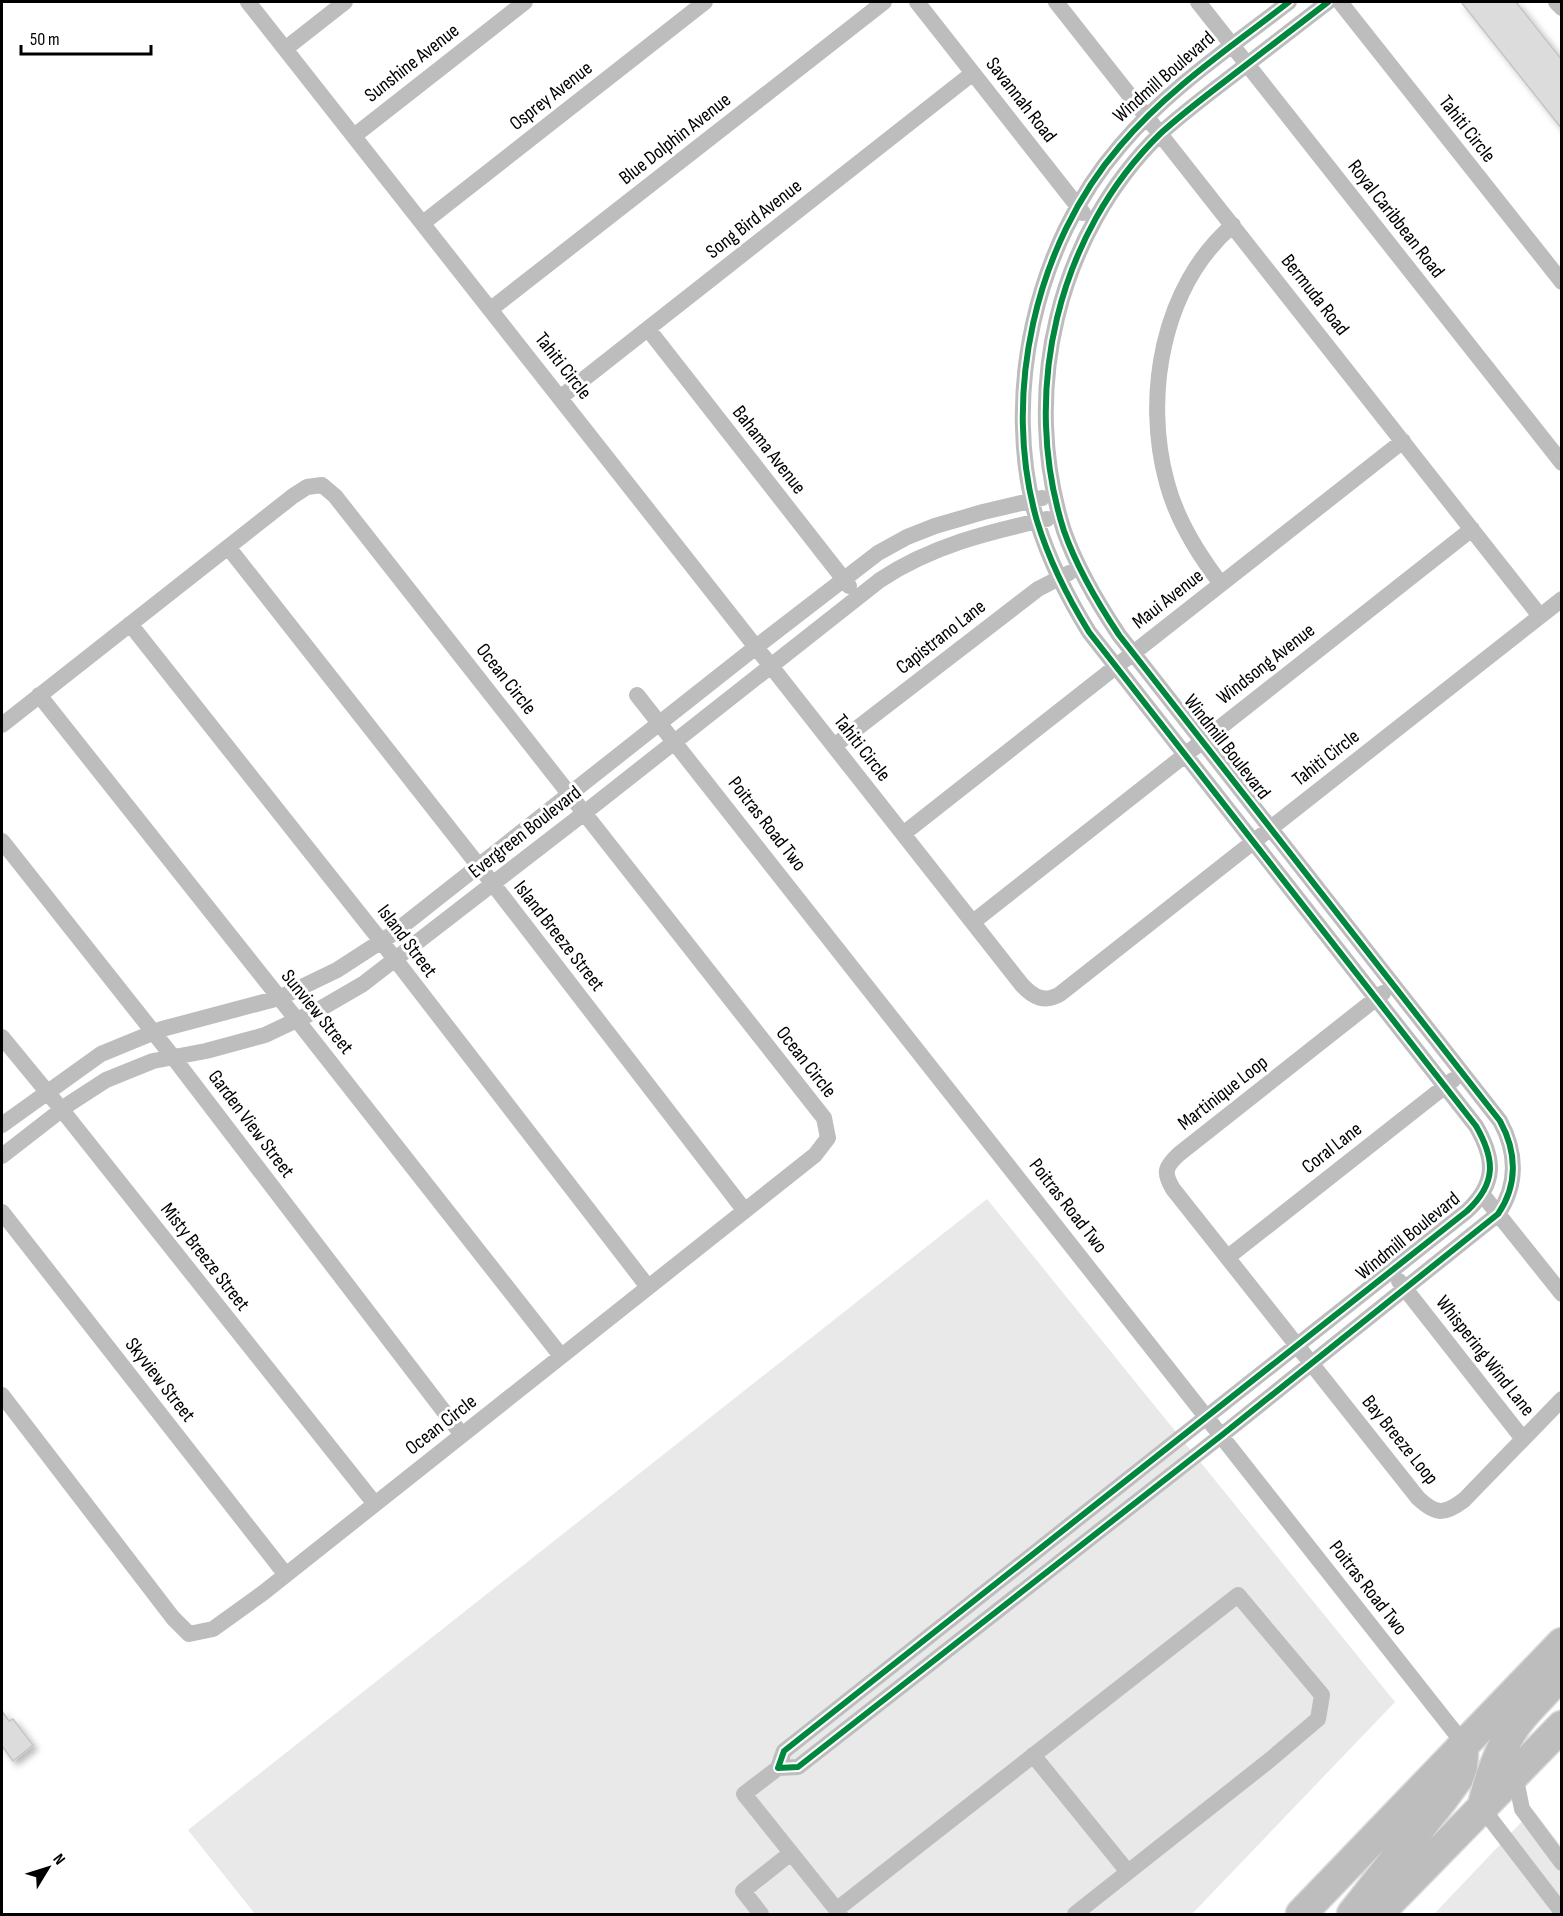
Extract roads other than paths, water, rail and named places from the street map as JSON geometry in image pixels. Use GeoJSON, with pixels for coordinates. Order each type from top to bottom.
{"type":"FeatureCollection","features":[{"type":"Feature","properties":{"kind":"highway"},"geometry":{"type":"LineString","coordinates":[[1301,1914],[1562,1643]]}},
{"type":"Feature","properties":{"kind":"highway"},"geometry":{"type":"LineString","coordinates":[[1482,1808],[1489,1780],[1517,1723],[1562,1673]]}},
{"type":"Feature","properties":{"kind":"highway"},"geometry":{"type":"LineString","coordinates":[[1378,1914],[1562,1726]]}},
{"type":"Feature","properties":{"kind":"highway"},"geometry":{"type":"LineString","coordinates":[[1352,1914],[1458,1778],[1462,1767],[1464,1744]]}},
{"type":"Feature","properties":{"kind":"street","name":"Tahiti Circle"},"geometry":{"type":"LineString","coordinates":[[248,2],[1033,996],[1047,999],[1060,994],[1562,599]]}},
{"type":"Feature","properties":{"kind":"street"},"geometry":{"type":"LineString","coordinates":[[285,49],[345,2]]}},
{"type":"Feature","properties":{"kind":"street","name":"Sunshine Avenue"},"geometry":{"type":"LineString","coordinates":[[354,136],[525,2]]}},
{"type":"Feature","properties":{"kind":"street","name":"Osprey Avenue"},"geometry":{"type":"LineString","coordinates":[[423,223],[705,2]]}},
{"type":"Feature","properties":{"kind":"street","name":"Blue Dolphin Avenue"},"geometry":{"type":"LineString","coordinates":[[491,309],[884,2]]}},
{"type":"Feature","properties":{"kind":"street","name":"Savannah Road"},"geometry":{"type":"LineString","coordinates":[[917,2],[1077,206],[1094,222]]}},
{"type":"Feature","properties":{"kind":"street","name":"Bermuda Road"},"geometry":{"type":"LineString","coordinates":[[1056,2],[1540,616]]}},
{"type":"Feature","properties":{"kind":"street","name":"Royal Caribbean Road"},"geometry":{"type":"LineString","coordinates":[[1198,2],[1562,463]]}},
{"type":"Feature","properties":{"kind":"street","name":"Windmill Boulevard"},"geometry":{"type":"LineString","coordinates":[[1289,2],[1184,84],[1147,117],[1107,162],[1077,206],[1057,248],[1040,295],[1026,359],[1023,425],[1027,466],[1037,521],[1059,577],[1089,632],[1476,1126],[1489,1152],[1490,1174],[1487,1185],[1467,1210],[784,1751],[778,1768],[798,1767],[897,1691],[1312,1364],[1498,1214],[1504,1205],[1514,1163],[1508,1134],[1462,1072],[1133,654],[1103,611],[1079,569],[1060,516],[1048,459],[1045,398],[1049,355],[1065,286],[1094,222],[1122,179],[1161,134],[1328,2]]}},
{"type":"Feature","properties":{"kind":"street","name":"Tahiti Circle"},"geometry":{"type":"LineString","coordinates":[[1340,2],[1562,282]]}},
{"type":"Feature","properties":{"kind":"street"},"geometry":{"type":"LineString","coordinates":[[1556,2],[1562,8]]}},
{"type":"Feature","properties":{"kind":"street","name":"Song Bird Avenue"},"geometry":{"type":"LineString","coordinates":[[561,398],[973,73]]}},
{"type":"Feature","properties":{"kind":"street"},"geometry":{"type":"LineString","coordinates":[[1221,584],[1180,520],[1167,486],[1158,433],[1157,395],[1165,345],[1184,292],[1202,258],[1233,225]]}},
{"type":"Feature","properties":{"kind":"street","name":"Bahama Avenue"},"geometry":{"type":"LineString","coordinates":[[648,329],[858,597]]}},
{"type":"Feature","properties":{"kind":"street","name":"Maui Avenue"},"geometry":{"type":"LineString","coordinates":[[903,834],[1403,441]]}},
{"type":"Feature","properties":{"kind":"street","name":"Ocean Circle"},"geometry":{"type":"LineString","coordinates":[[2,725],[307,487],[322,485],[335,496],[824,1118],[828,1138],[815,1155],[745,1211],[286,1575],[213,1629],[189,1634],[173,1618],[2,1395]]}},
{"type":"Feature","properties":{"kind":"street","name":"Evergreen Boulevard"},"geometry":{"type":"LineString","coordinates":[[2,1125],[101,1054],[153,1033],[279,998],[337,970],[381,941],[479,866],[843,579],[885,549],[921,531],[983,512],[1055,495]]}},
{"type":"Feature","properties":{"kind":"street","name":"Evergreen Boulevard"},"geometry":{"type":"LineString","coordinates":[[2,1156],[106,1080],[153,1061],[206,1051],[264,1035],[320,1009],[363,984],[583,814],[770,665],[894,571],[937,549],[971,538],[1060,516]]}},
{"type":"Feature","properties":{"kind":"street","name":"Windsong Avenue"},"geometry":{"type":"LineString","coordinates":[[973,922],[1472,529]]}},
{"type":"Feature","properties":{"kind":"street","name":"Island Breeze Street"},"geometry":{"type":"LineString","coordinates":[[228,547],[479,866],[745,1211]]}},
{"type":"Feature","properties":{"kind":"street","name":"Capistrano Lane"},"geometry":{"type":"LineString","coordinates":[[834,746],[1038,589],[1079,569]]}},
{"type":"Feature","properties":{"kind":"street","name":"Island Street"},"geometry":{"type":"LineString","coordinates":[[130,624],[381,941],[648,1287]]}},
{"type":"Feature","properties":{"kind":"street","name":"Sunview Street"},"geometry":{"type":"LineString","coordinates":[[39,695],[561,1356]]}},
{"type":"Feature","properties":{"kind":"street","name":"Poitras Road Two"},"geometry":{"type":"LineString","coordinates":[[637,695],[1464,1744]]}},
{"type":"Feature","properties":{"kind":"street","name":"Garden View Street"},"geometry":{"type":"LineString","coordinates":[[2,841],[173,1057],[462,1435]]}},
{"type":"Feature","properties":{"kind":"street","name":"Martinique Loop"},"geometry":{"type":"LineString","coordinates":[[1228,1257],[1173,1189],[1166,1170],[1169,1164],[1393,985]]}},
{"type":"Feature","properties":{"kind":"street","name":"Misty Breeze Street"},"geometry":{"type":"LineString","coordinates":[[2,1037],[375,1504]]}},
{"type":"Feature","properties":{"kind":"street","name":"Coral Lane"},"geometry":{"type":"LineString","coordinates":[[1228,1257],[1462,1072]]}},
{"type":"Feature","properties":{"kind":"street"},"geometry":{"type":"LineString","coordinates":[[1482,1194],[1562,1294]]}},
{"type":"Feature","properties":{"kind":"street","name":"Skyview Street"},"geometry":{"type":"LineString","coordinates":[[2,1212],[286,1575]]}},
{"type":"Feature","properties":{"kind":"street","name":"Bay Breeze Loop"},"geometry":{"type":"LineString","coordinates":[[1228,1257],[1418,1498],[1432,1509],[1440,1512],[1448,1511],[1464,1500],[1562,1399]]}},
{"type":"Feature","properties":{"kind":"street","name":"Whispering Wind Lane"},"geometry":{"type":"LineString","coordinates":[[1391,1271],[1523,1439]]}},
{"type":"Feature","properties":{"kind":"street"},"geometry":{"type":"LineString","coordinates":[[778,1768],[744,1794],[838,1912],[1033,1755],[1238,1595],[1322,1695],[1318,1719],[1272,1759],[1075,1914]]}},
{"type":"Feature","properties":{"kind":"street"},"geometry":{"type":"LineString","coordinates":[[882,1673],[897,1691]]}},
{"type":"Feature","properties":{"kind":"street"},"geometry":{"type":"LineString","coordinates":[[1033,1755],[1128,1872]]}},
{"type":"Feature","properties":{"kind":"street"},"geometry":{"type":"LineString","coordinates":[[1515,1775],[1522,1809],[1562,1863]]}},
{"type":"Feature","properties":{"kind":"street"},"geometry":{"type":"LineString","coordinates":[[1482,1808],[1562,1912]]}},
{"type":"Feature","properties":{"kind":"street"},"geometry":{"type":"LineString","coordinates":[[761,1914],[743,1891],[791,1853]]}}]}
